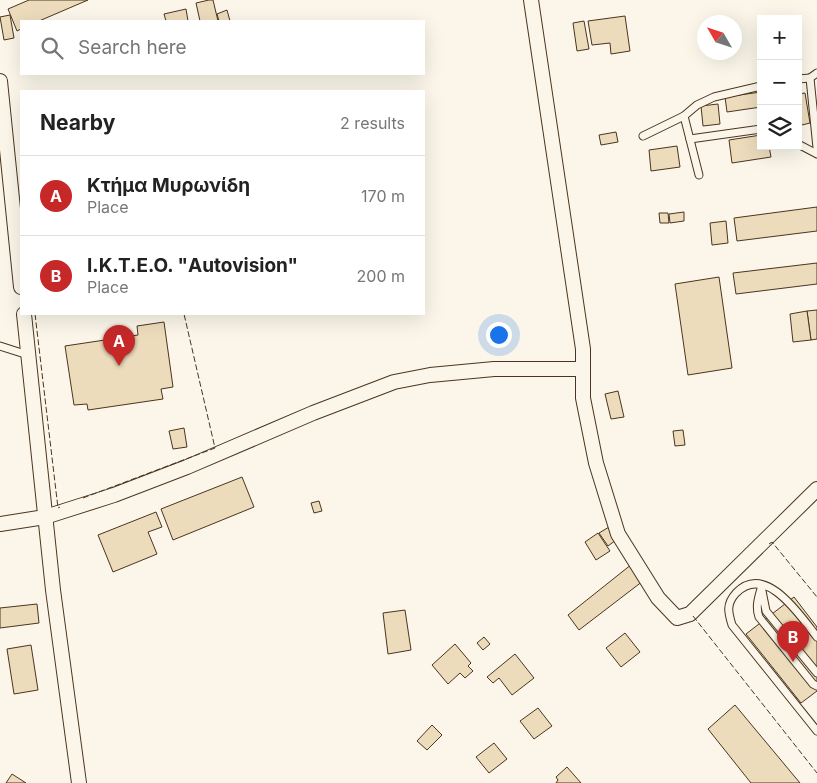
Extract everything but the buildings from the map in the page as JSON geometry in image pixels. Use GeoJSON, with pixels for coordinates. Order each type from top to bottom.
{"type":"FeatureCollection","features":[{"type":"Feature","properties":{"kind":"street"},"geometry":{"type":"LineString","coordinates":[[531,0],[583,349],[583,398],[596,463],[618,534],[658,598],[677,618],[690,614],[817,489]]}},
{"type":"Feature","properties":{"kind":"street"},"geometry":{"type":"LineString","coordinates":[[0,81],[4,167],[20,280]]}},
{"type":"Feature","properties":{"kind":"street"},"geometry":{"type":"LineString","coordinates":[[24,315],[45,518],[79,783]]}},
{"type":"Feature","properties":{"kind":"street"},"geometry":{"type":"LineString","coordinates":[[0,524],[45,518],[114,495],[187,467],[313,413],[394,382],[430,375],[494,369],[582,369]]}},
{"type":"Feature","properties":{"kind":"lane"},"geometry":{"type":"LineString","coordinates":[[802,79],[810,78],[817,73]]}},
{"type":"Feature","properties":{"kind":"lane"},"geometry":{"type":"LineString","coordinates":[[810,78],[817,148]]}},
{"type":"Feature","properties":{"kind":"lane"},"geometry":{"type":"LineString","coordinates":[[643,136],[684,116],[697,105],[714,97],[757,87]]}},
{"type":"Feature","properties":{"kind":"lane"},"geometry":{"type":"LineString","coordinates":[[684,116],[698,175]]}},
{"type":"Feature","properties":{"kind":"lane"},"geometry":{"type":"LineString","coordinates":[[690,140],[757,130]]}},
{"type":"Feature","properties":{"kind":"lane"},"geometry":{"type":"LineString","coordinates":[[802,146],[817,154]]}},
{"type":"Feature","properties":{"kind":"lane"},"geometry":{"type":"LineString","coordinates":[[0,346],[28,355]]}},
{"type":"Feature","properties":{"kind":"lane"},"geometry":{"type":"LineString","coordinates":[[817,637],[784,596],[775,590],[762,585],[746,585],[730,601],[728,612],[732,625],[817,731]]}},
{"type":"Feature","properties":{"kind":"lane"},"geometry":{"type":"LineString","coordinates":[[762,585],[766,611],[817,673]]}},
{"type":"Feature","properties":{"kind":"lane"},"geometry":{"type":"LineString","coordinates":[[762,585],[757,604],[759,616],[813,684],[817,686]]}},
{"type":"Feature","properties":{"kind":"fence"},"geometry":{"type":"LineString","coordinates":[[35,315],[58,508],[60,507]]}},
{"type":"Feature","properties":{"kind":"fence"},"geometry":{"type":"LineString","coordinates":[[83,498],[215,448],[184,315]]}},
{"type":"Feature","properties":{"kind":"fence"},"geometry":{"type":"LineString","coordinates":[[769,544],[772,542],[817,597]]}},
{"type":"Feature","properties":{"kind":"fence"},"geometry":{"type":"LineString","coordinates":[[693,616],[817,773]]}},
{"type":"Feature","properties":{"kind":"place","name":"Κτήμα Μυρωνίδη"},"geometry":{"type":"Point","coordinates":[119,366]}},
{"type":"Feature","properties":{"kind":"place","name":"I.Κ.Τ.Ε.Ο. \"Autovision\""},"geometry":{"type":"Point","coordinates":[793,662]}}]}
